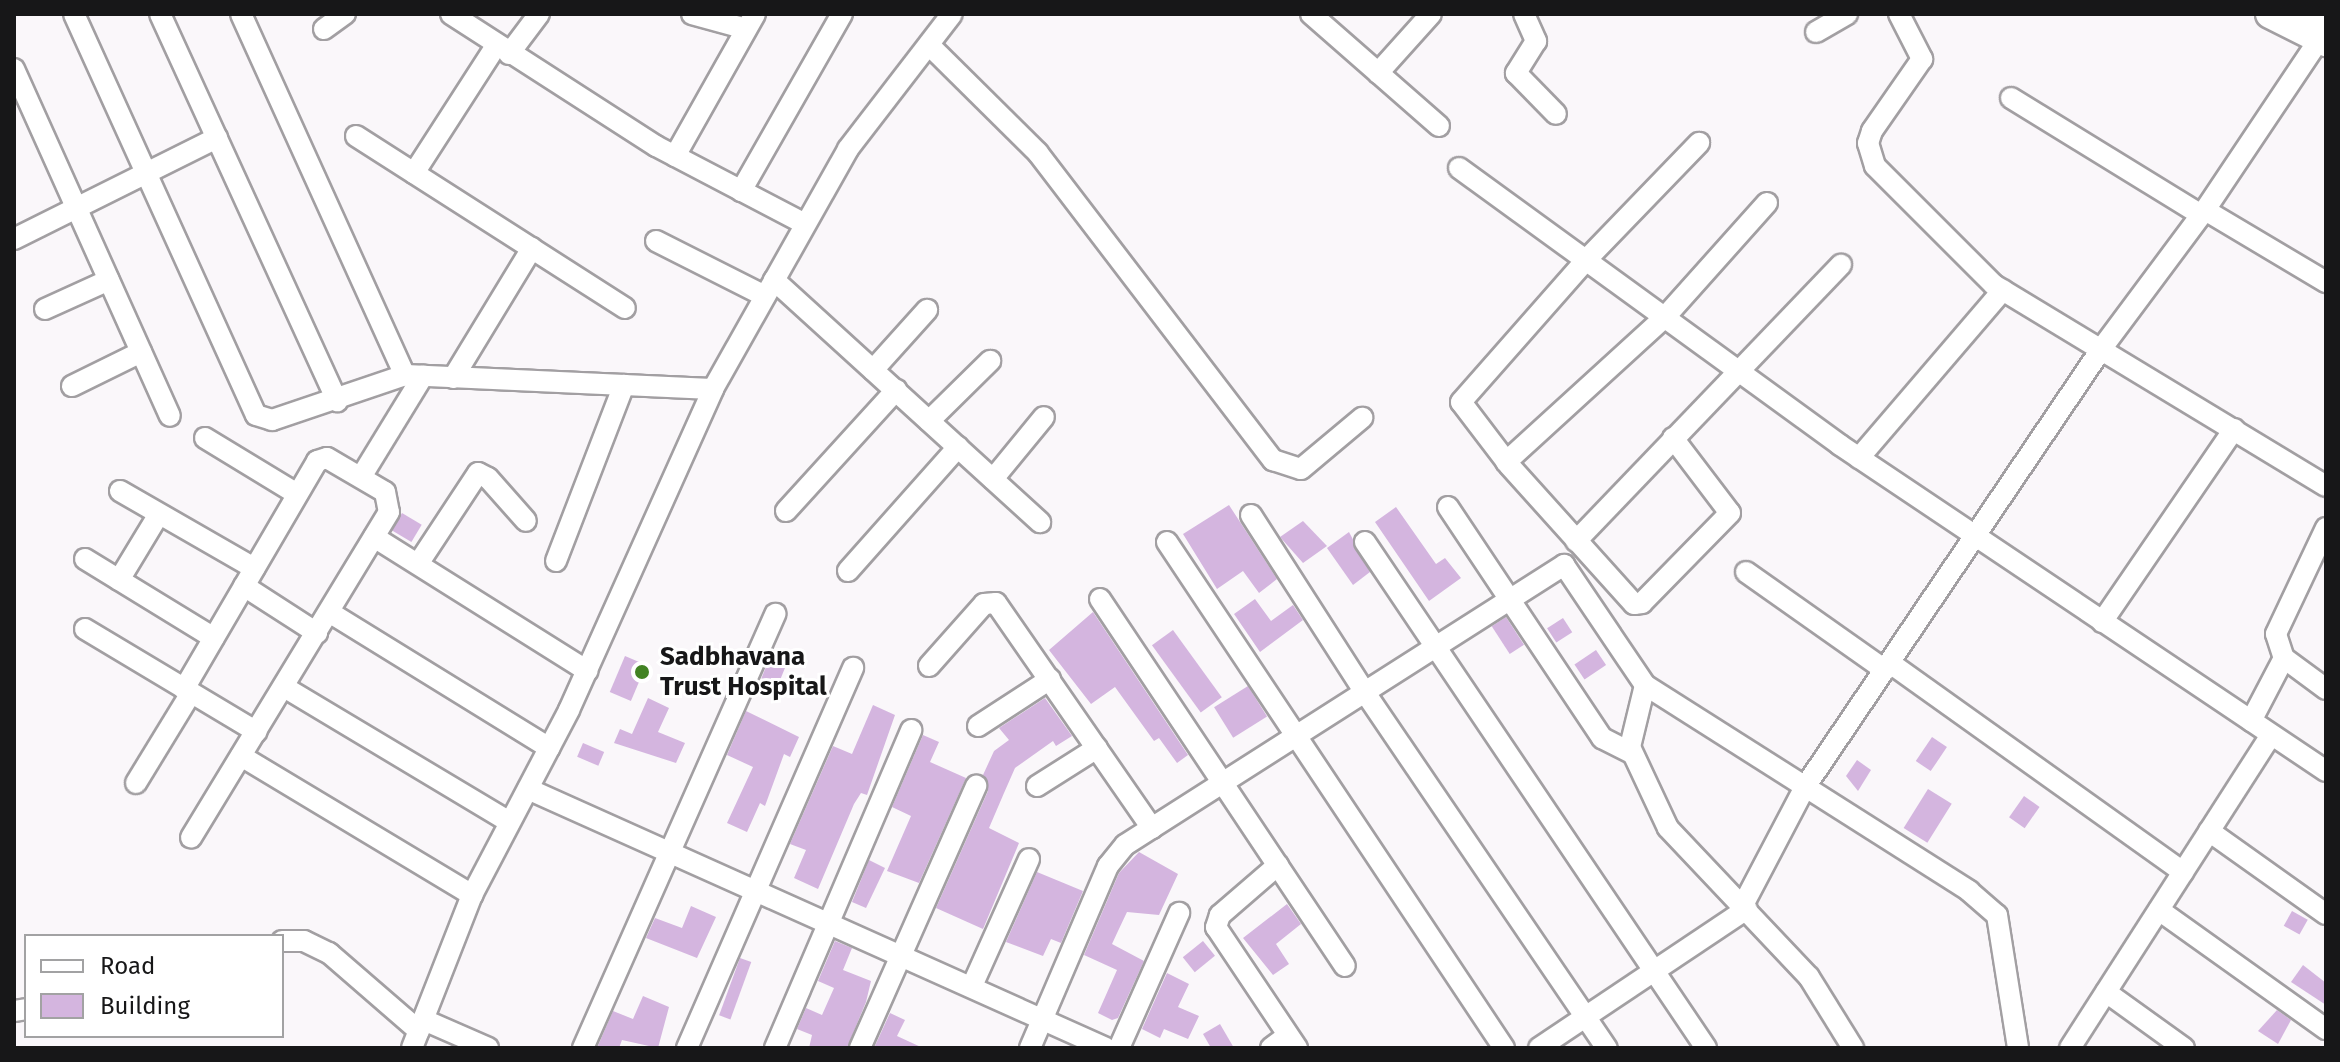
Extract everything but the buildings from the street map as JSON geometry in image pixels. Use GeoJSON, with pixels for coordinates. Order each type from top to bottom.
{"type":"FeatureCollection","features":[{"type":"Feature","properties":{"kind":"highway"},"geometry":{"type":"LineString","coordinates":[[2270,14],[2323,29]]}},
{"type":"Feature","properties":{"kind":"street"},"geometry":{"type":"LineString","coordinates":[[74,14],[256,415],[272,420],[414,376],[713,389]]}},
{"type":"Feature","properties":{"kind":"street"},"geometry":{"type":"LineString","coordinates":[[160,14],[337,401]]}},
{"type":"Feature","properties":{"kind":"street"},"geometry":{"type":"LineString","coordinates":[[241,14],[414,376]]}},
{"type":"Feature","properties":{"kind":"street"},"geometry":{"type":"LineString","coordinates":[[324,29],[345,14]]}},
{"type":"Feature","properties":{"kind":"street"},"geometry":{"type":"LineString","coordinates":[[451,14],[502,50],[675,156],[805,224]]}},
{"type":"Feature","properties":{"kind":"street"},"geometry":{"type":"LineString","coordinates":[[414,173],[502,50],[539,14]]}},
{"type":"Feature","properties":{"kind":"street"},"geometry":{"type":"LineString","coordinates":[[675,156],[751,22],[692,14]]}},
{"type":"Feature","properties":{"kind":"street"},"geometry":{"type":"LineString","coordinates":[[741,191],[842,14]]}},
{"type":"Feature","properties":{"kind":"street"},"geometry":{"type":"LineString","coordinates":[[418,1033],[472,895],[588,671],[713,389],[848,149],[952,14]]}},
{"type":"Feature","properties":{"kind":"street"},"geometry":{"type":"LineString","coordinates":[[1311,14],[1439,126]]}},
{"type":"Feature","properties":{"kind":"street"},"geometry":{"type":"LineString","coordinates":[[1378,73],[1431,14]]}},
{"type":"Feature","properties":{"kind":"street"},"geometry":{"type":"LineString","coordinates":[[1524,14],[1536,41],[1516,73],[1556,114]]}},
{"type":"Feature","properties":{"kind":"street"},"geometry":{"type":"LineString","coordinates":[[1816,32],[1847,14]]}},
{"type":"Feature","properties":{"kind":"street"},"geometry":{"type":"LineString","coordinates":[[1899,14],[1922,59],[1872,131],[1870,154],[1970,265],[2003,290],[2326,486]]}},
{"type":"Feature","properties":{"kind":"street"},"geometry":{"type":"LineString","coordinates":[[1539,1048],[1745,907],[1805,787],[2102,348],[2203,213],[2323,29]]}},
{"type":"Feature","properties":{"kind":"street"},"geometry":{"type":"LineString","coordinates":[[929,45],[1038,153],[1273,460],[1301,469],[1362,418]]}},
{"type":"Feature","properties":{"kind":"street"},"geometry":{"type":"LineString","coordinates":[[14,69],[170,416]]}},
{"type":"Feature","properties":{"kind":"street"},"geometry":{"type":"LineString","coordinates":[[2011,98],[2203,213],[2326,282]]}},
{"type":"Feature","properties":{"kind":"street"},"geometry":{"type":"LineString","coordinates":[[356,136],[625,308]]}},
{"type":"Feature","properties":{"kind":"street"},"geometry":{"type":"LineString","coordinates":[[14,239],[75,205],[217,138]]}},
{"type":"Feature","properties":{"kind":"street"},"geometry":{"type":"LineString","coordinates":[[1673,438],[1727,503],[1727,517],[1638,604],[1631,603],[1506,462],[1461,402],[1586,260],[1699,143]]}},
{"type":"Feature","properties":{"kind":"street"},"geometry":{"type":"LineString","coordinates":[[1459,168],[1859,458],[2326,771]]}},
{"type":"Feature","properties":{"kind":"street"},"geometry":{"type":"LineString","coordinates":[[1506,462],[1665,317],[1767,203]]}},
{"type":"Feature","properties":{"kind":"street"},"geometry":{"type":"LineString","coordinates":[[656,241],[769,288],[873,370],[1040,522]]}},
{"type":"Feature","properties":{"kind":"street"},"geometry":{"type":"LineString","coordinates":[[453,378],[532,248]]}},
{"type":"Feature","properties":{"kind":"street"},"geometry":{"type":"LineString","coordinates":[[1576,541],[1841,265]]}},
{"type":"Feature","properties":{"kind":"street"},"geometry":{"type":"LineString","coordinates":[[45,309],[109,280]]}},
{"type":"Feature","properties":{"kind":"street"},"geometry":{"type":"LineString","coordinates":[[1859,458],[2003,290]]}},
{"type":"Feature","properties":{"kind":"street"},"geometry":{"type":"LineString","coordinates":[[873,370],[927,310]]}},
{"type":"Feature","properties":{"kind":"street"},"geometry":{"type":"LineString","coordinates":[[72,386],[141,352]]}},
{"type":"Feature","properties":{"kind":"street"},"geometry":{"type":"LineString","coordinates":[[929,421],[990,361]]}},
{"type":"Feature","properties":{"kind":"street"},"geometry":{"type":"LineString","coordinates":[[361,477],[414,376]]}},
{"type":"Feature","properties":{"kind":"street"},"geometry":{"type":"LineString","coordinates":[[556,561],[624,385]]}},
{"type":"Feature","properties":{"kind":"street"},"geometry":{"type":"LineString","coordinates":[[786,511],[896,390]]}},
{"type":"Feature","properties":{"kind":"street"},"geometry":{"type":"LineString","coordinates":[[993,479],[1044,417]]}},
{"type":"Feature","properties":{"kind":"street"},"geometry":{"type":"LineString","coordinates":[[2102,622],[2234,429]]}},
{"type":"Feature","properties":{"kind":"street"},"geometry":{"type":"LineString","coordinates":[[205,438],[297,494]]}},
{"type":"Feature","properties":{"kind":"street"},"geometry":{"type":"LineString","coordinates":[[848,571],[958,447]]}},
{"type":"Feature","properties":{"kind":"street"},"geometry":{"type":"LineString","coordinates":[[136,783],[214,638],[321,458],[385,492],[392,505],[191,838]]}},
{"type":"Feature","properties":{"kind":"street"},"geometry":{"type":"LineString","coordinates":[[418,564],[478,473],[488,478],[526,521]]}},
{"type":"Feature","properties":{"kind":"street"},"geometry":{"type":"LineString","coordinates":[[120,491],[159,514],[249,577],[317,633]]}},
{"type":"Feature","properties":{"kind":"street"},"geometry":{"type":"LineString","coordinates":[[1448,507],[1602,738],[1632,753]]}},
{"type":"Feature","properties":{"kind":"street"},"geometry":{"type":"LineString","coordinates":[[119,580],[159,514]]}},
{"type":"Feature","properties":{"kind":"street"},"geometry":{"type":"LineString","coordinates":[[1251,515],[1364,691],[1607,1048]]}},
{"type":"Feature","properties":{"kind":"street"},"geometry":{"type":"LineString","coordinates":[[2326,528],[2276,634],[2284,658],[2326,689]]}},
{"type":"Feature","properties":{"kind":"street"},"geometry":{"type":"LineString","coordinates":[[374,537],[588,671]]}},
{"type":"Feature","properties":{"kind":"street"},"geometry":{"type":"LineString","coordinates":[[1167,542],[1293,737],[1504,1048]]}},
{"type":"Feature","properties":{"kind":"street"},"geometry":{"type":"LineString","coordinates":[[1365,542],[1706,1048]]}},
{"type":"Feature","properties":{"kind":"street"},"geometry":{"type":"LineString","coordinates":[[85,559],[214,638]]}},
{"type":"Feature","properties":{"kind":"street"},"geometry":{"type":"LineString","coordinates":[[1030,1048],[1108,866],[1125,845],[1559,566],[1569,568],[1645,685],[1969,891],[1997,915],[2018,1048]]}},
{"type":"Feature","properties":{"kind":"street"},"geometry":{"type":"LineString","coordinates":[[1746,572],[2183,872]]}},
{"type":"Feature","properties":{"kind":"street"},"geometry":{"type":"LineString","coordinates":[[1100,599],[1345,966]]}},
{"type":"Feature","properties":{"kind":"street"},"geometry":{"type":"LineString","coordinates":[[929,666],[990,602],[1002,607],[1152,828]]}},
{"type":"Feature","properties":{"kind":"street"},"geometry":{"type":"LineString","coordinates":[[329,612],[549,748]]}},
{"type":"Feature","properties":{"kind":"street"},"geometry":{"type":"LineString","coordinates":[[583,1048],[775,614]]}},
{"type":"Feature","properties":{"kind":"street"},"geometry":{"type":"LineString","coordinates":[[85,629],[257,732]]}},
{"type":"Feature","properties":{"kind":"street"},"geometry":{"type":"LineString","coordinates":[[2251,721],[2284,658]]}},
{"type":"Feature","properties":{"kind":"street"},"geometry":{"type":"LineString","coordinates":[[687,1048],[853,668]]}},
{"type":"Feature","properties":{"kind":"street"},"geometry":{"type":"LineString","coordinates":[[978,726],[1050,679]]}},
{"type":"Feature","properties":{"kind":"street"},"geometry":{"type":"LineString","coordinates":[[1645,685],[1632,753],[1668,828],[1809,977],[1853,1048]]}},
{"type":"Feature","properties":{"kind":"street"},"geometry":{"type":"LineString","coordinates":[[284,687],[510,822]]}},
{"type":"Feature","properties":{"kind":"street"},"geometry":{"type":"LineString","coordinates":[[775,1048],[911,730]]}},
{"type":"Feature","properties":{"kind":"street"},"geometry":{"type":"LineString","coordinates":[[2070,1048],[2271,735]]}},
{"type":"Feature","properties":{"kind":"street"},"geometry":{"type":"LineString","coordinates":[[1037,786],[1097,748]]}},
{"type":"Feature","properties":{"kind":"street"},"geometry":{"type":"LineString","coordinates":[[241,756],[472,895]]}},
{"type":"Feature","properties":{"kind":"street"},"geometry":{"type":"LineString","coordinates":[[860,1048],[976,786]]}},
{"type":"Feature","properties":{"kind":"street"},"geometry":{"type":"LineString","coordinates":[[528,789],[1043,1017],[1106,1048]]}},
{"type":"Feature","properties":{"kind":"street"},"geometry":{"type":"LineString","coordinates":[[2209,831],[2326,914]]}},
{"type":"Feature","properties":{"kind":"street"},"geometry":{"type":"LineString","coordinates":[[972,986],[1029,859]]}},
{"type":"Feature","properties":{"kind":"street"},"geometry":{"type":"LineString","coordinates":[[1271,1048],[1292,1041],[1216,927],[1220,915],[1278,865]]}},
{"type":"Feature","properties":{"kind":"street"},"geometry":{"type":"LineString","coordinates":[[2159,910],[2326,1029]]}},
{"type":"Feature","properties":{"kind":"street"},"geometry":{"type":"LineString","coordinates":[[1119,1048],[1179,913]]}},
{"type":"Feature","properties":{"kind":"street"},"geometry":{"type":"LineString","coordinates":[[284,941],[304,941],[329,953],[418,1033],[488,1048]]}},
{"type":"Feature","properties":{"kind":"street"},"geometry":{"type":"LineString","coordinates":[[2106,992],[2184,1048]]}},
{"type":"Feature","properties":{"kind":"place","name":"Sadbhavana Trust Hospital"},"geometry":{"type":"Point","coordinates":[642,672]}}]}
